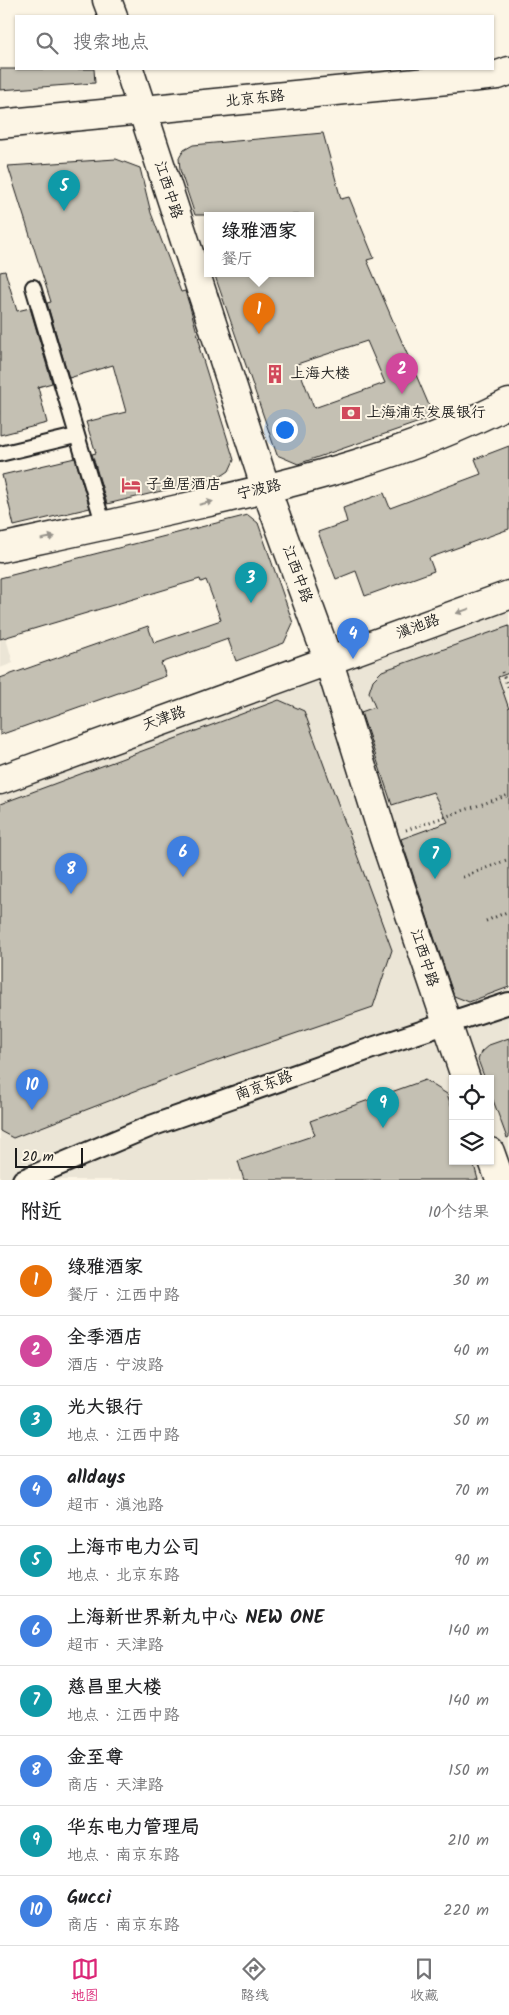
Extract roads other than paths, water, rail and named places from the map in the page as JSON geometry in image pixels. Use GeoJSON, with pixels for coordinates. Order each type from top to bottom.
{"type":"FeatureCollection","features":[{"type":"Feature","properties":{"kind":"street"},"geometry":{"type":"LineString","coordinates":[[108,0],[112,15]]}},
{"type":"Feature","properties":{"kind":"street","name":"江西中路"},"geometry":{"type":"LineString","coordinates":[[129,70],[266,489],[328,659],[384,838],[465,1075]]}},
{"type":"Feature","properties":{"kind":"street","name":"北京东路"},"geometry":{"type":"LineString","coordinates":[[0,124],[498,75],[509,71]]}},
{"type":"Feature","properties":{"kind":"street","name":"宁波路"},"geometry":{"type":"LineString","coordinates":[[0,548],[266,489],[361,463],[480,418],[509,403]]}},
{"type":"Feature","properties":{"kind":"street","name":"滇池路"},"geometry":{"type":"LineString","coordinates":[[328,659],[509,595]]}},
{"type":"Feature","properties":{"kind":"street","name":"天津路"},"geometry":{"type":"LineString","coordinates":[[0,780],[328,659]]}},
{"type":"Feature","properties":{"kind":"street","name":"南京东路"},"geometry":{"type":"LineString","coordinates":[[23,1180],[151,1126],[446,1023],[509,1003]]}},
{"type":"Feature","properties":{"kind":"street"},"geometry":{"type":"LineString","coordinates":[[494,1163],[500,1180]]}},
{"type":"Feature","properties":{"kind":"lane"},"geometry":{"type":"LineString","coordinates":[[33,287],[104,526]]}},
{"type":"Feature","properties":{"kind":"lane"},"geometry":{"type":"LineString","coordinates":[[0,454],[76,436]]}},
{"type":"Feature","properties":{"kind":"place","name":"上海市电力公司"},"geometry":{"type":"Point","coordinates":[64,211]}},
{"type":"Feature","properties":{"kind":"place","name":"绿雅酒家"},"geometry":{"type":"Point","coordinates":[259,334]}},
{"type":"Feature","properties":{"kind":"place","name":"上海大楼"},"geometry":{"type":"Point","coordinates":[275,374]}},
{"type":"Feature","properties":{"kind":"place","name":"全季酒店"},"geometry":{"type":"Point","coordinates":[402,394]}},
{"type":"Feature","properties":{"kind":"place","name":"上海浦东发展银行"},"geometry":{"type":"Point","coordinates":[351,413]}},
{"type":"Feature","properties":{"kind":"place","name":"子鱼居酒店"},"geometry":{"type":"Point","coordinates":[131,485]}},
{"type":"Feature","properties":{"kind":"place","name":"光大银行"},"geometry":{"type":"Point","coordinates":[251,603]}},
{"type":"Feature","properties":{"kind":"place","name":"alldays"},"geometry":{"type":"Point","coordinates":[353,659]}},
{"type":"Feature","properties":{"kind":"place","name":"上海新世界新丸中心 NEW ONE"},"geometry":{"type":"Point","coordinates":[183,877]}},
{"type":"Feature","properties":{"kind":"place","name":"慈昌里大楼"},"geometry":{"type":"Point","coordinates":[435,879]}},
{"type":"Feature","properties":{"kind":"place","name":"金至尊"},"geometry":{"type":"Point","coordinates":[71,894]}},
{"type":"Feature","properties":{"kind":"place","name":"Gucci"},"geometry":{"type":"Point","coordinates":[32,1110]}},
{"type":"Feature","properties":{"kind":"place","name":"华东电力管理局"},"geometry":{"type":"Point","coordinates":[383,1128]}}]}
